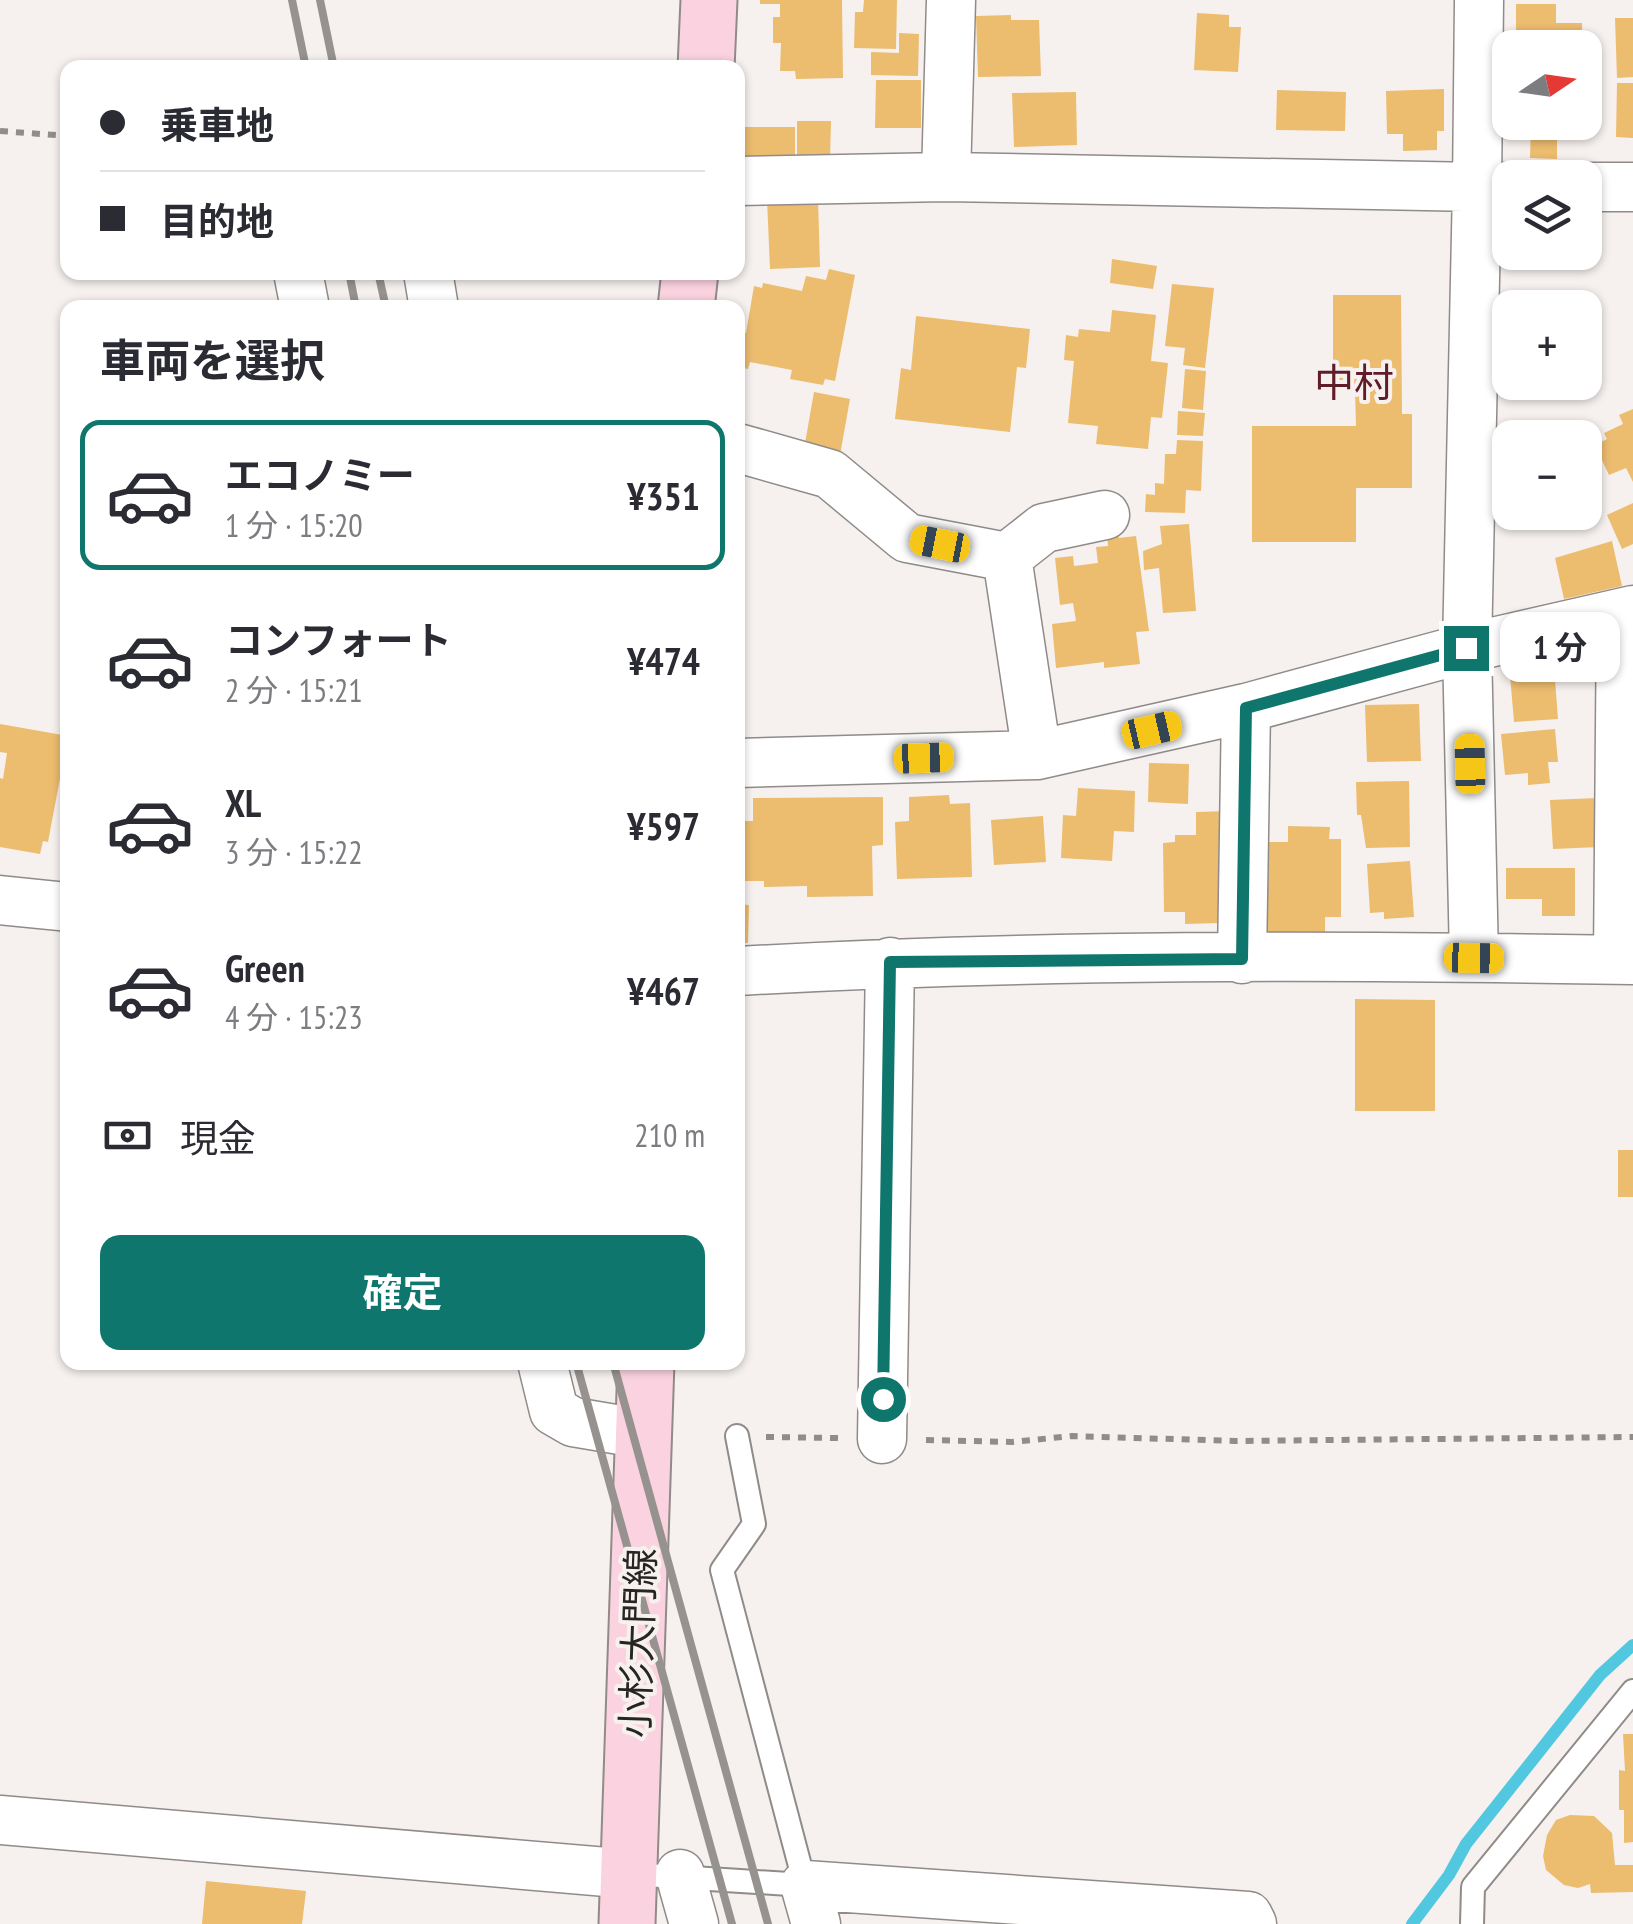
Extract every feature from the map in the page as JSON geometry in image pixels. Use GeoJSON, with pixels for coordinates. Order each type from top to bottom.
{"type":"FeatureCollection","features":[{"type":"Feature","properties":{"kind":"main road"},"geometry":{"type":"LineString","coordinates":[[706,60],[710,0]]}},
{"type":"Feature","properties":{"kind":"main road","name":"小杉大門線"},"geometry":{"type":"LineString","coordinates":[[645,1891],[646,1370]]}},
{"type":"Feature","properties":{"kind":"street"},"geometry":{"type":"LineString","coordinates":[[946,177],[952,0]]}},
{"type":"Feature","properties":{"kind":"street"},"geometry":{"type":"LineString","coordinates":[[1479,0],[1492,163]]}},
{"type":"Feature","properties":{"kind":"street"},"geometry":{"type":"LineString","coordinates":[[745,181],[946,177],[1492,188]]}},
{"type":"Feature","properties":{"kind":"street"},"geometry":{"type":"LineString","coordinates":[[1602,187],[1633,187]]}},
{"type":"Feature","properties":{"kind":"street"},"geometry":{"type":"LineString","coordinates":[[1474,958],[1466,648],[1492,221]]}},
{"type":"Feature","properties":{"kind":"street"},"geometry":{"type":"LineString","coordinates":[[745,450],[830,474],[907,538],[1008,557],[1044,528],[1105,515]]}},
{"type":"Feature","properties":{"kind":"street"},"geometry":{"type":"LineString","coordinates":[[1008,557],[1037,755]]}},
{"type":"Feature","properties":{"kind":"street"},"geometry":{"type":"LineString","coordinates":[[745,763],[1037,755],[1246,708],[1466,648],[1627,612],[1625,960],[890,962],[745,971]]}},
{"type":"Feature","properties":{"kind":"street"},"geometry":{"type":"LineString","coordinates":[[1242,959],[1246,708]]}},
{"type":"Feature","properties":{"kind":"street"},"geometry":{"type":"LineString","coordinates":[[0,900],[60,906]]}},
{"type":"Feature","properties":{"kind":"street"},"geometry":{"type":"LineString","coordinates":[[882,1438],[890,962]]}},
{"type":"Feature","properties":{"kind":"street"},"geometry":{"type":"LineString","coordinates":[[544,1370],[554,1411],[572,1422],[644,1434]]}},
{"type":"Feature","properties":{"kind":"street"},"geometry":{"type":"LineString","coordinates":[[0,1820],[645,1891],[694,1924]]}},
{"type":"Feature","properties":{"kind":"street"},"geometry":{"type":"LineString","coordinates":[[811,1904],[1248,1916],[1252,1924]]}},
{"type":"Feature","properties":{"kind":"lane"},"geometry":{"type":"LineString","coordinates":[[645,1891],[811,1904],[722,1570],[754,1524],[737,1436]]}},
{"type":"Feature","properties":{"kind":"lane"},"geometry":{"type":"LineString","coordinates":[[1472,1924],[1473,1888],[1633,1691]]}},
{"type":"Feature","properties":{"kind":"path"},"geometry":{"type":"LineString","coordinates":[[0,130],[60,135]]}},
{"type":"Feature","properties":{"kind":"path"},"geometry":{"type":"LineString","coordinates":[[737,1436],[1012,1442],[1072,1436],[1236,1441],[1633,1437]]}},
{"type":"Feature","properties":{"kind":"building"},"geometry":{"type":"Polygon","coordinates":[[[760,0],[842,0],[843,78],[796,79],[795,71],[780,71],[781,43],[773,43],[773,17],[780,17],[780,4],[760,4],[760,0]]]}},
{"type":"Feature","properties":{"kind":"building"},"geometry":{"type":"Polygon","coordinates":[[[864,0],[897,0],[896,49],[854,48],[855,12],[863,12],[864,0]]]}},
{"type":"Feature","properties":{"kind":"building"},"geometry":{"type":"Polygon","coordinates":[[[1516,4],[1556,4],[1556,23],[1582,23],[1582,30],[1516,30],[1516,4]]]}},
{"type":"Feature","properties":{"kind":"building"},"geometry":{"type":"Polygon","coordinates":[[[1197,13],[1229,15],[1229,27],[1241,27],[1238,72],[1194,70],[1197,13]]]}},
{"type":"Feature","properties":{"kind":"building"},"geometry":{"type":"Polygon","coordinates":[[[1011,15],[1011,20],[1039,20],[1041,76],[978,77],[976,16],[1011,15]]]}},
{"type":"Feature","properties":{"kind":"building"},"geometry":{"type":"Polygon","coordinates":[[[1615,18],[1633,18],[1633,77],[1617,78],[1615,18]]]}},
{"type":"Feature","properties":{"kind":"building"},"geometry":{"type":"Polygon","coordinates":[[[899,33],[919,34],[918,76],[871,75],[871,52],[899,53],[899,33]]]}},
{"type":"Feature","properties":{"kind":"building"},"geometry":{"type":"Polygon","coordinates":[[[876,80],[921,80],[921,128],[875,128],[876,80]]]}},
{"type":"Feature","properties":{"kind":"building"},"geometry":{"type":"Polygon","coordinates":[[[1617,83],[1633,83],[1633,138],[1616,137],[1617,83]]]}},
{"type":"Feature","properties":{"kind":"building"},"geometry":{"type":"Polygon","coordinates":[[[1444,89],[1444,131],[1437,131],[1437,150],[1403,151],[1403,134],[1387,134],[1386,91],[1444,89]]]}},
{"type":"Feature","properties":{"kind":"building"},"geometry":{"type":"Polygon","coordinates":[[[1277,90],[1346,92],[1345,131],[1276,130],[1277,90]]]}},
{"type":"Feature","properties":{"kind":"building"},"geometry":{"type":"Polygon","coordinates":[[[1076,92],[1077,145],[1014,147],[1012,93],[1076,92]]]}},
{"type":"Feature","properties":{"kind":"building"},"geometry":{"type":"Polygon","coordinates":[[[797,121],[831,121],[830,160],[797,160],[797,121]]]}},
{"type":"Feature","properties":{"kind":"building"},"geometry":{"type":"Polygon","coordinates":[[[745,127],[795,127],[795,160],[745,160],[745,127]]]}},
{"type":"Feature","properties":{"kind":"building"},"geometry":{"type":"Polygon","coordinates":[[[1530,140],[1557,140],[1557,159],[1530,158],[1530,140]]]}},
{"type":"Feature","properties":{"kind":"building"},"geometry":{"type":"Polygon","coordinates":[[[818,198],[820,267],[770,269],[767,199],[818,198]]]}},
{"type":"Feature","properties":{"kind":"building"},"geometry":{"type":"Polygon","coordinates":[[[1112,259],[1157,266],[1153,289],[1110,283],[1112,259]]]}},
{"type":"Feature","properties":{"kind":"building"},"geometry":{"type":"Polygon","coordinates":[[[829,269],[855,275],[835,381],[825,379],[823,385],[790,379],[792,370],[750,362],[745,368],[745,333],[754,286],[762,288],[763,283],[802,291],[806,276],[826,280],[829,269]]]}},
{"type":"Feature","properties":{"kind":"building"},"geometry":{"type":"Polygon","coordinates":[[[1172,284],[1214,288],[1205,368],[1183,365],[1185,348],[1165,346],[1172,284]]]}},
{"type":"Feature","properties":{"kind":"building"},"geometry":{"type":"Polygon","coordinates":[[[1333,295],[1401,295],[1402,414],[1412,414],[1412,488],[1356,488],[1356,542],[1252,542],[1252,426],[1356,426],[1355,391],[1333,391],[1333,295]]]}},
{"type":"Feature","properties":{"kind":"building"},"geometry":{"type":"Polygon","coordinates":[[[1112,310],[1156,315],[1151,361],[1168,363],[1162,418],[1151,417],[1148,449],[1096,444],[1098,426],[1068,423],[1074,361],[1064,360],[1066,335],[1078,337],[1079,329],[1110,332],[1112,310]]]}},
{"type":"Feature","properties":{"kind":"building"},"geometry":{"type":"Polygon","coordinates":[[[916,316],[1030,329],[1026,368],[1017,367],[1010,432],[895,419],[901,368],[911,370],[916,316]]]}},
{"type":"Feature","properties":{"kind":"building"},"geometry":{"type":"Polygon","coordinates":[[[1185,369],[1206,371],[1203,410],[1182,408],[1185,369]]]}},
{"type":"Feature","properties":{"kind":"building"},"geometry":{"type":"Polygon","coordinates":[[[814,392],[850,399],[840,455],[804,449],[814,392]]]}},
{"type":"Feature","properties":{"kind":"building"},"geometry":{"type":"Polygon","coordinates":[[[1633,409],[1633,482],[1626,468],[1609,475],[1602,460],[1602,442],[1607,439],[1604,433],[1623,424],[1619,415],[1633,409]]]}},
{"type":"Feature","properties":{"kind":"building"},"geometry":{"type":"Polygon","coordinates":[[[1178,411],[1205,413],[1203,436],[1177,435],[1178,411]]]}},
{"type":"Feature","properties":{"kind":"building"},"geometry":{"type":"Polygon","coordinates":[[[1177,440],[1203,441],[1201,491],[1186,490],[1185,513],[1145,512],[1146,494],[1155,495],[1155,483],[1164,484],[1165,454],[1176,454],[1177,440]]]}},
{"type":"Feature","properties":{"kind":"building"},"geometry":{"type":"Polygon","coordinates":[[[1633,503],[1633,544],[1622,549],[1607,515],[1633,503]]]}},
{"type":"Feature","properties":{"kind":"building"},"geometry":{"type":"Polygon","coordinates":[[[1189,524],[1196,611],[1163,613],[1159,568],[1144,570],[1143,551],[1162,544],[1160,526],[1189,524]]]}},
{"type":"Feature","properties":{"kind":"building"},"geometry":{"type":"Polygon","coordinates":[[[1119,533],[1119,538],[1136,536],[1149,631],[1136,632],[1140,664],[1104,668],[1104,662],[1056,668],[1052,624],[1076,621],[1073,603],[1060,605],[1055,558],[1073,556],[1074,566],[1098,563],[1096,547],[1108,546],[1107,534],[1119,533]]]}},
{"type":"Feature","properties":{"kind":"building"},"geometry":{"type":"Polygon","coordinates":[[[1612,541],[1622,586],[1564,599],[1555,558],[1612,541]]]}},
{"type":"Feature","properties":{"kind":"building"},"geometry":{"type":"Polygon","coordinates":[[[1534,674],[1534,681],[1555,680],[1558,719],[1514,722],[1510,675],[1534,674]]]}},
{"type":"Feature","properties":{"kind":"building"},"geometry":{"type":"Polygon","coordinates":[[[1419,704],[1421,761],[1367,762],[1365,705],[1419,704]]]}},
{"type":"Feature","properties":{"kind":"building"},"geometry":{"type":"Polygon","coordinates":[[[0,724],[60,735],[60,778],[48,842],[43,841],[40,854],[0,847],[0,778],[3,779],[7,753],[0,752],[0,724]]]}},
{"type":"Feature","properties":{"kind":"building"},"geometry":{"type":"Polygon","coordinates":[[[1555,729],[1558,762],[1548,762],[1550,783],[1528,785],[1528,773],[1505,775],[1501,734],[1555,729]]]}},
{"type":"Feature","properties":{"kind":"building"},"geometry":{"type":"Polygon","coordinates":[[[1149,763],[1189,764],[1188,804],[1148,802],[1149,763]]]}},
{"type":"Feature","properties":{"kind":"building"},"geometry":{"type":"Polygon","coordinates":[[[1409,781],[1410,847],[1366,848],[1361,815],[1357,815],[1356,782],[1409,781]]]}},
{"type":"Feature","properties":{"kind":"building"},"geometry":{"type":"Polygon","coordinates":[[[1078,788],[1135,791],[1134,832],[1114,831],[1112,861],[1061,858],[1063,815],[1076,816],[1078,788]]]}},
{"type":"Feature","properties":{"kind":"building"},"geometry":{"type":"Polygon","coordinates":[[[949,795],[950,804],[970,803],[972,877],[897,879],[895,822],[909,821],[909,797],[949,795]]]}},
{"type":"Feature","properties":{"kind":"building"},"geometry":{"type":"Polygon","coordinates":[[[883,797],[883,845],[872,846],[873,896],[807,897],[807,886],[764,887],[764,881],[745,881],[745,821],[753,821],[753,798],[883,797]]]}},
{"type":"Feature","properties":{"kind":"building"},"geometry":{"type":"Polygon","coordinates":[[[1597,798],[1599,847],[1553,849],[1550,800],[1597,798]]]}},
{"type":"Feature","properties":{"kind":"building"},"geometry":{"type":"Polygon","coordinates":[[[1228,811],[1229,895],[1218,896],[1219,923],[1185,924],[1185,912],[1164,912],[1163,843],[1175,842],[1175,835],[1196,835],[1196,812],[1228,811]]]}},
{"type":"Feature","properties":{"kind":"building"},"geometry":{"type":"Polygon","coordinates":[[[1043,816],[1046,862],[994,865],[991,820],[1043,816]]]}},
{"type":"Feature","properties":{"kind":"building"},"geometry":{"type":"Polygon","coordinates":[[[1288,826],[1330,827],[1329,839],[1341,839],[1341,917],[1325,917],[1325,933],[1263,932],[1263,842],[1288,842],[1288,826]]]}},
{"type":"Feature","properties":{"kind":"building"},"geometry":{"type":"Polygon","coordinates":[[[1410,861],[1414,917],[1384,919],[1384,912],[1370,913],[1367,864],[1410,861]]]}},
{"type":"Feature","properties":{"kind":"building"},"geometry":{"type":"Polygon","coordinates":[[[1506,868],[1575,868],[1575,916],[1542,916],[1542,899],[1506,899],[1506,868]]]}},
{"type":"Feature","properties":{"kind":"building"},"geometry":{"type":"Polygon","coordinates":[[[745,905],[749,905],[745,943],[745,905]]]}},
{"type":"Feature","properties":{"kind":"building"},"geometry":{"type":"Polygon","coordinates":[[[1355,999],[1435,1000],[1435,1111],[1355,1111],[1355,999]]]}},
{"type":"Feature","properties":{"kind":"building"},"geometry":{"type":"Polygon","coordinates":[[[1618,1150],[1633,1150],[1633,1197],[1618,1197],[1618,1150]]]}},
{"type":"Feature","properties":{"kind":"building"},"geometry":{"type":"Polygon","coordinates":[[[1623,1734],[1633,1734],[1633,1842],[1624,1843],[1624,1810],[1619,1810],[1619,1770],[1625,1771],[1623,1734]]]}},
{"type":"Feature","properties":{"kind":"building"},"geometry":{"type":"Polygon","coordinates":[[[1570,1815],[1594,1816],[1612,1833],[1615,1865],[1633,1865],[1633,1892],[1591,1893],[1590,1884],[1578,1888],[1564,1885],[1546,1870],[1543,1856],[1547,1835],[1556,1820],[1570,1815]]]}},
{"type":"Feature","properties":{"kind":"building"},"geometry":{"type":"Polygon","coordinates":[[[206,1881],[306,1891],[302,1924],[202,1924],[206,1881]]]}},
{"type":"Feature","properties":{"kind":"waterway"},"geometry":{"type":"LineString","coordinates":[[1412,1924],[1449,1875],[1466,1844],[1600,1675],[1633,1645]]}},
{"type":"Feature","properties":{"kind":"railway"},"geometry":{"type":"LineString","coordinates":[[292,0],[304,60]]}},
{"type":"Feature","properties":{"kind":"railway"},"geometry":{"type":"LineString","coordinates":[[320,0],[332,60]]}},
{"type":"Feature","properties":{"kind":"railway"},"geometry":{"type":"LineString","coordinates":[[351,280],[354,300]]}},
{"type":"Feature","properties":{"kind":"railway"},"geometry":{"type":"LineString","coordinates":[[380,280],[384,300]]}},
{"type":"Feature","properties":{"kind":"railway"},"geometry":{"type":"LineString","coordinates":[[578,1370],[732,1924]]}},
{"type":"Feature","properties":{"kind":"railway"},"geometry":{"type":"LineString","coordinates":[[615,1370],[768,1924]]}},
{"type":"Feature","properties":{"kind":"district","name":"中村"},"geometry":{"type":"Point","coordinates":[1354,382]}},
{"type":"Feature","properties":{"kind":"route"},"geometry":{"type":"LineString","coordinates":[[883,1399],[890,962],[1242,959],[1246,708],[1466,648]]}}]}
